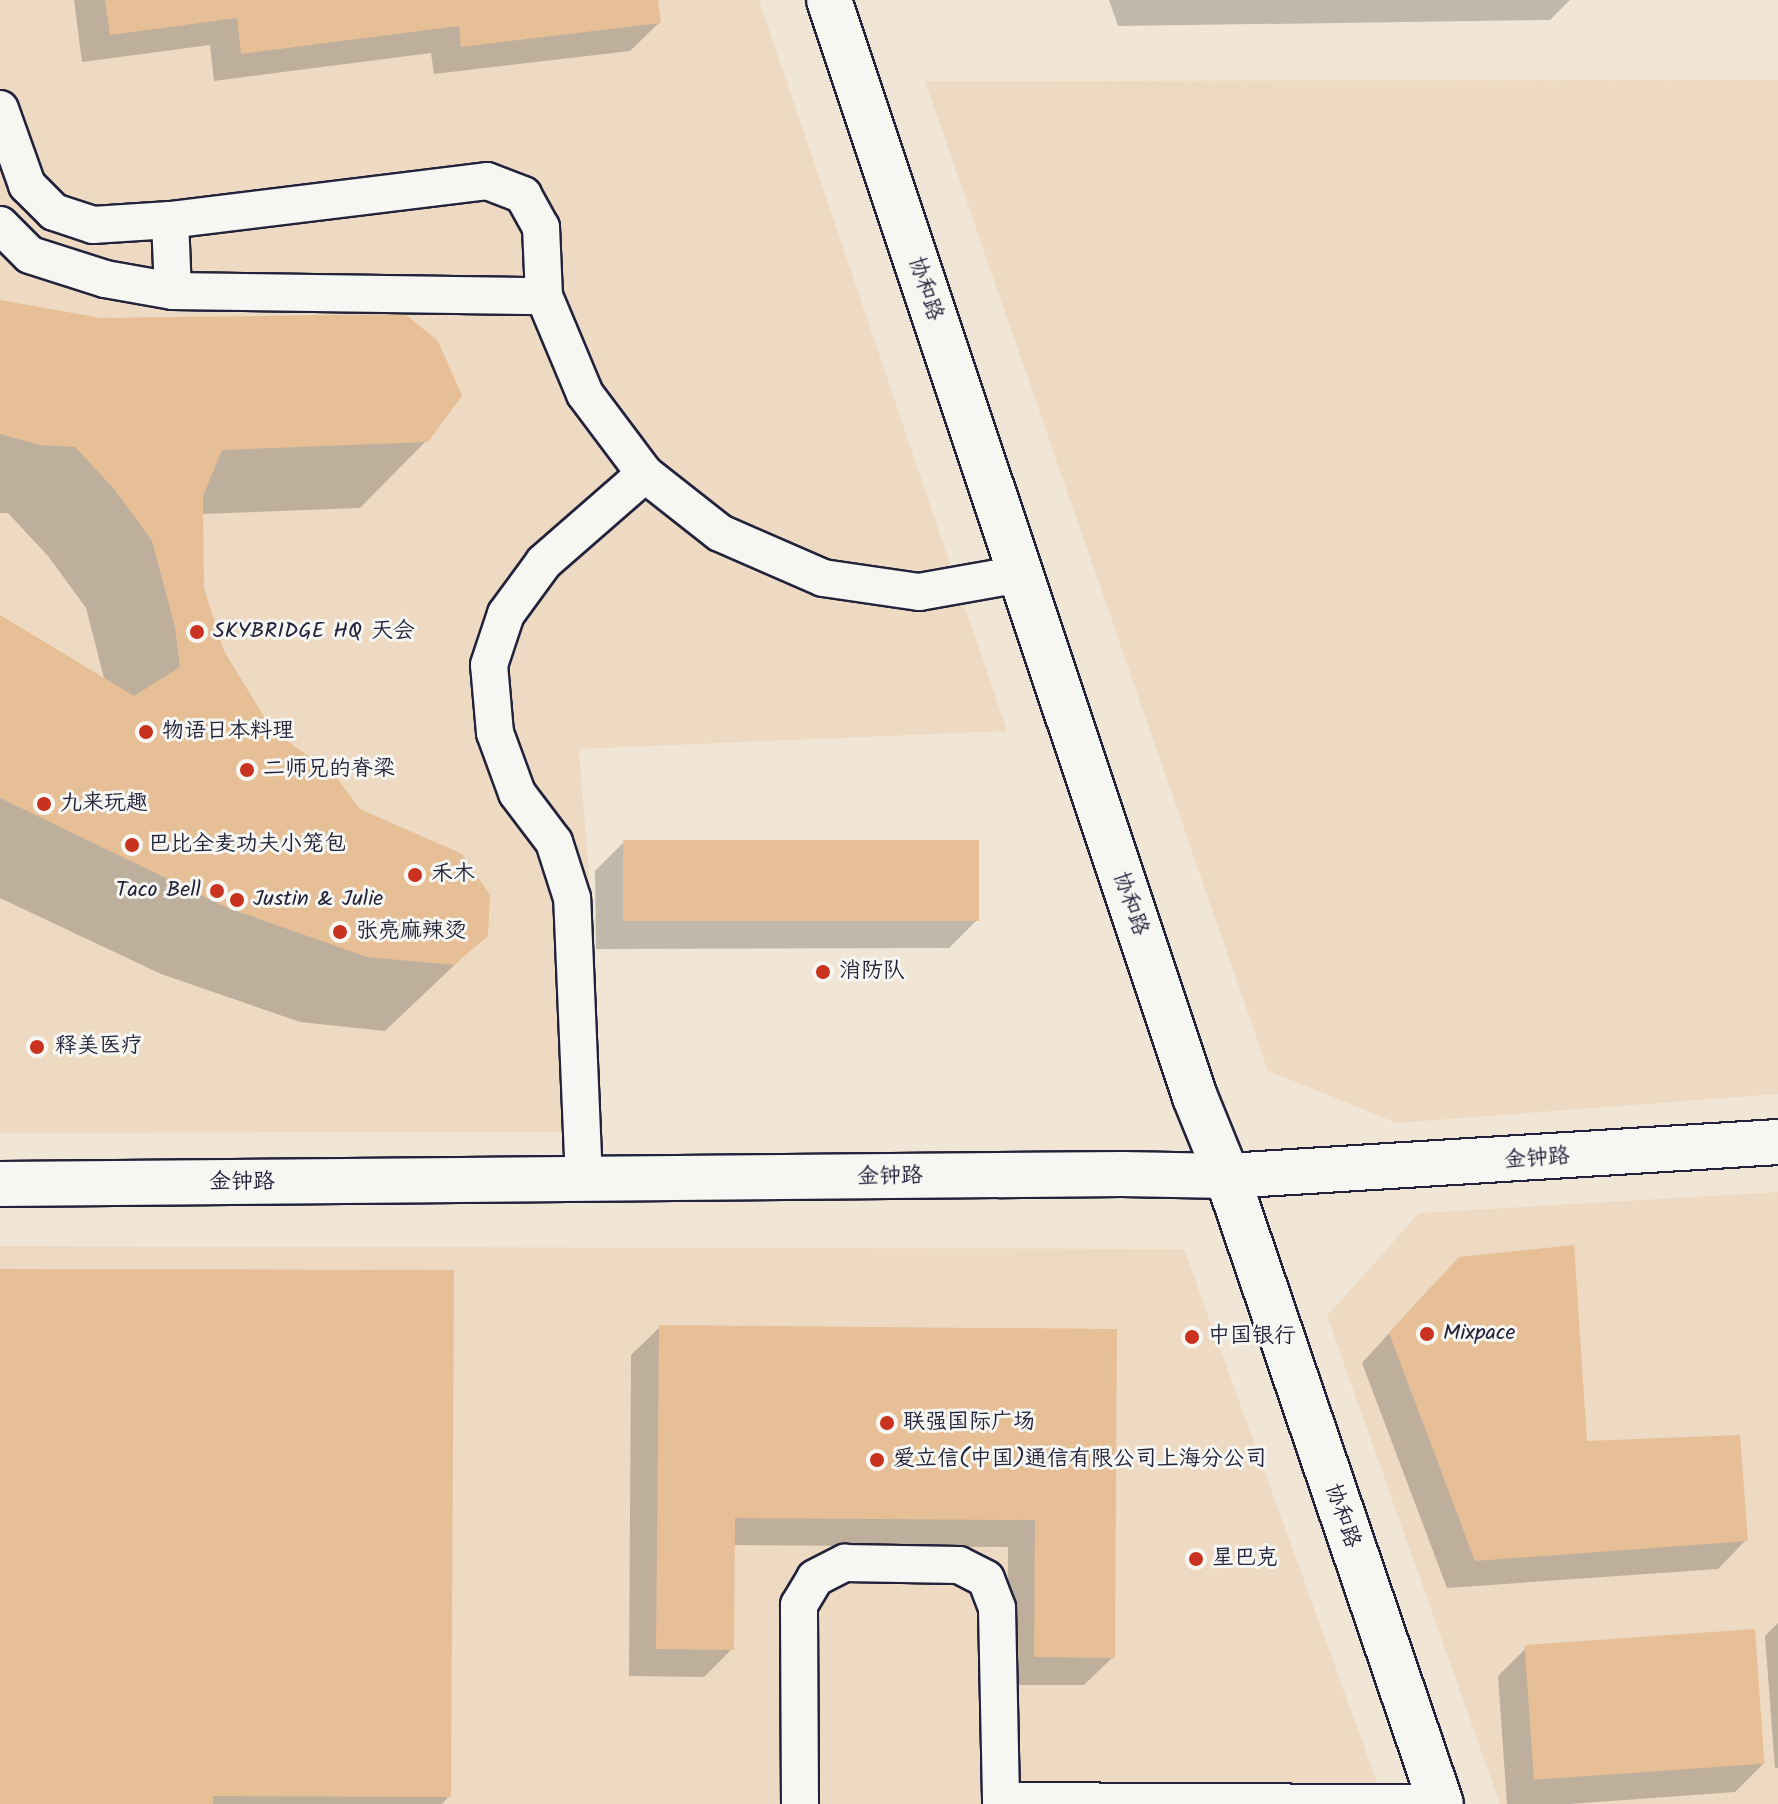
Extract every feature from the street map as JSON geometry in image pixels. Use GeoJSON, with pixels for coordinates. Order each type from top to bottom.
{"type":"FeatureCollection","features":[{"type":"Feature","properties":{"kind":"main road","name":"协和路"},"geometry":{"type":"LineString","coordinates":[[829,0],[1195,1097],[1227,1176],[1441,1804]]}},
{"type":"Feature","properties":{"kind":"main road","name":"金钟路"},"geometry":{"type":"LineString","coordinates":[[0,1184],[1122,1174],[1227,1176],[1778,1142]]}},
{"type":"Feature","properties":{"kind":"street"},"geometry":{"type":"LineString","coordinates":[[2,126],[27,185],[54,212],[93,225],[170,220],[487,181],[523,195],[541,227],[544,296],[585,394],[645,474],[720,533],[823,578],[919,592],[1020,574]]}},
{"type":"Feature","properties":{"kind":"street"},"geometry":{"type":"LineString","coordinates":[[170,220],[173,291]]}},
{"type":"Feature","properties":{"kind":"street"},"geometry":{"type":"LineString","coordinates":[[0,225],[30,255],[105,279],[173,291],[544,296]]}},
{"type":"Feature","properties":{"kind":"street"},"geometry":{"type":"LineString","coordinates":[[584,1181],[572,898],[554,842],[517,793],[495,733],[489,665],[506,614],[544,562],[645,474]]}},
{"type":"Feature","properties":{"kind":"street"},"geometry":{"type":"LineString","coordinates":[[800,1804],[799,1605],[815,1578],[845,1563],[959,1565],[986,1579],[997,1608],[1001,1803],[1441,1804]]}},
{"type":"Feature","properties":{"kind":"shaded area"},"geometry":{"type":"Polygon","coordinates":[[[0,0],[759,0],[1007,731],[579,749],[591,901],[578,1132],[0,1133],[0,0]]]}},
{"type":"Feature","properties":{"kind":"shaded area"},"geometry":{"type":"Polygon","coordinates":[[[1778,80],[1778,1094],[1397,1123],[1268,1071],[925,81],[1778,80]]]}},
{"type":"Feature","properties":{"kind":"shaded area"},"geometry":{"type":"Polygon","coordinates":[[[1778,1192],[1778,1804],[1500,1804],[1327,1316],[1419,1213],[1778,1192]]]}},
{"type":"Feature","properties":{"kind":"shaded area","name":"联强国际广场"},"geometry":{"type":"Polygon","coordinates":[[[0,1246],[1184,1249],[1385,1804],[0,1804],[0,1246]]]}},
{"type":"Feature","properties":{"kind":"building"},"geometry":{"type":"Polygon","coordinates":[[[105,0],[658,0],[661,23],[461,47],[459,26],[241,54],[237,18],[110,35],[105,0]]]}},
{"type":"Feature","properties":{"kind":"building","name":"SKYBRIDGE HQ 天会"},"geometry":{"type":"Polygon","coordinates":[[[0,300],[101,318],[405,314],[438,341],[462,396],[428,442],[222,450],[203,496],[204,588],[224,651],[273,731],[333,773],[360,809],[462,854],[490,895],[488,936],[454,965],[367,957],[228,908],[0,798],[0,615],[134,696],[180,667],[175,627],[152,541],[115,490],[75,447],[40,445],[0,434],[0,300]]]}},
{"type":"Feature","properties":{"kind":"building"},"geometry":{"type":"Polygon","coordinates":[[[623,840],[979,840],[979,921],[623,921],[623,840]]]}},
{"type":"Feature","properties":{"kind":"building"},"geometry":{"type":"Polygon","coordinates":[[[1574,1245],[1587,1441],[1740,1435],[1748,1541],[1475,1561],[1389,1333],[1459,1257],[1574,1245]]]}},
{"type":"Feature","properties":{"kind":"building"},"geometry":{"type":"Polygon","coordinates":[[[0,1269],[454,1270],[451,1797],[213,1796],[213,1804],[0,1804],[0,1269]]]}},
{"type":"Feature","properties":{"kind":"building","name":"联强国际广场"},"geometry":{"type":"Polygon","coordinates":[[[659,1325],[1117,1329],[1115,1658],[1034,1657],[1035,1520],[735,1518],[734,1650],[656,1649],[659,1325]]]}},
{"type":"Feature","properties":{"kind":"building"},"geometry":{"type":"Polygon","coordinates":[[[1755,1629],[1764,1764],[1534,1780],[1525,1645],[1755,1629]]]}},
{"type":"Feature","properties":{"kind":"place","name":"SKYBRIDGE HQ 天会"},"geometry":{"type":"Point","coordinates":[197,632]}},
{"type":"Feature","properties":{"kind":"place","name":"物语日本料理"},"geometry":{"type":"Point","coordinates":[146,732]}},
{"type":"Feature","properties":{"kind":"place","name":"二师兄的脊梁"},"geometry":{"type":"Point","coordinates":[247,770]}},
{"type":"Feature","properties":{"kind":"place","name":"九来玩趣"},"geometry":{"type":"Point","coordinates":[44,804]}},
{"type":"Feature","properties":{"kind":"place","name":"巴比全麦功夫小笼包"},"geometry":{"type":"Point","coordinates":[132,845]}},
{"type":"Feature","properties":{"kind":"place","name":"禾木"},"geometry":{"type":"Point","coordinates":[415,875]}},
{"type":"Feature","properties":{"kind":"place","name":"Taco Bell"},"geometry":{"type":"Point","coordinates":[217,891]}},
{"type":"Feature","properties":{"kind":"place","name":"Justin & Julie"},"geometry":{"type":"Point","coordinates":[237,900]}},
{"type":"Feature","properties":{"kind":"place","name":"张亮麻辣烫"},"geometry":{"type":"Point","coordinates":[340,932]}},
{"type":"Feature","properties":{"kind":"place","name":"消防队"},"geometry":{"type":"Point","coordinates":[823,972]}},
{"type":"Feature","properties":{"kind":"place","name":"释美医疗"},"geometry":{"type":"Point","coordinates":[37,1047]}},
{"type":"Feature","properties":{"kind":"place","name":"Mixpace"},"geometry":{"type":"Point","coordinates":[1427,1334]}},
{"type":"Feature","properties":{"kind":"place","name":"中国银行"},"geometry":{"type":"Point","coordinates":[1192,1337]}},
{"type":"Feature","properties":{"kind":"place","name":"联强国际广场"},"geometry":{"type":"Point","coordinates":[887,1423]}},
{"type":"Feature","properties":{"kind":"place","name":"爱立信(中国)通信有限公司上海分公司"},"geometry":{"type":"Point","coordinates":[877,1460]}},
{"type":"Feature","properties":{"kind":"place","name":"星巴克"},"geometry":{"type":"Point","coordinates":[1196,1559]}}]}
